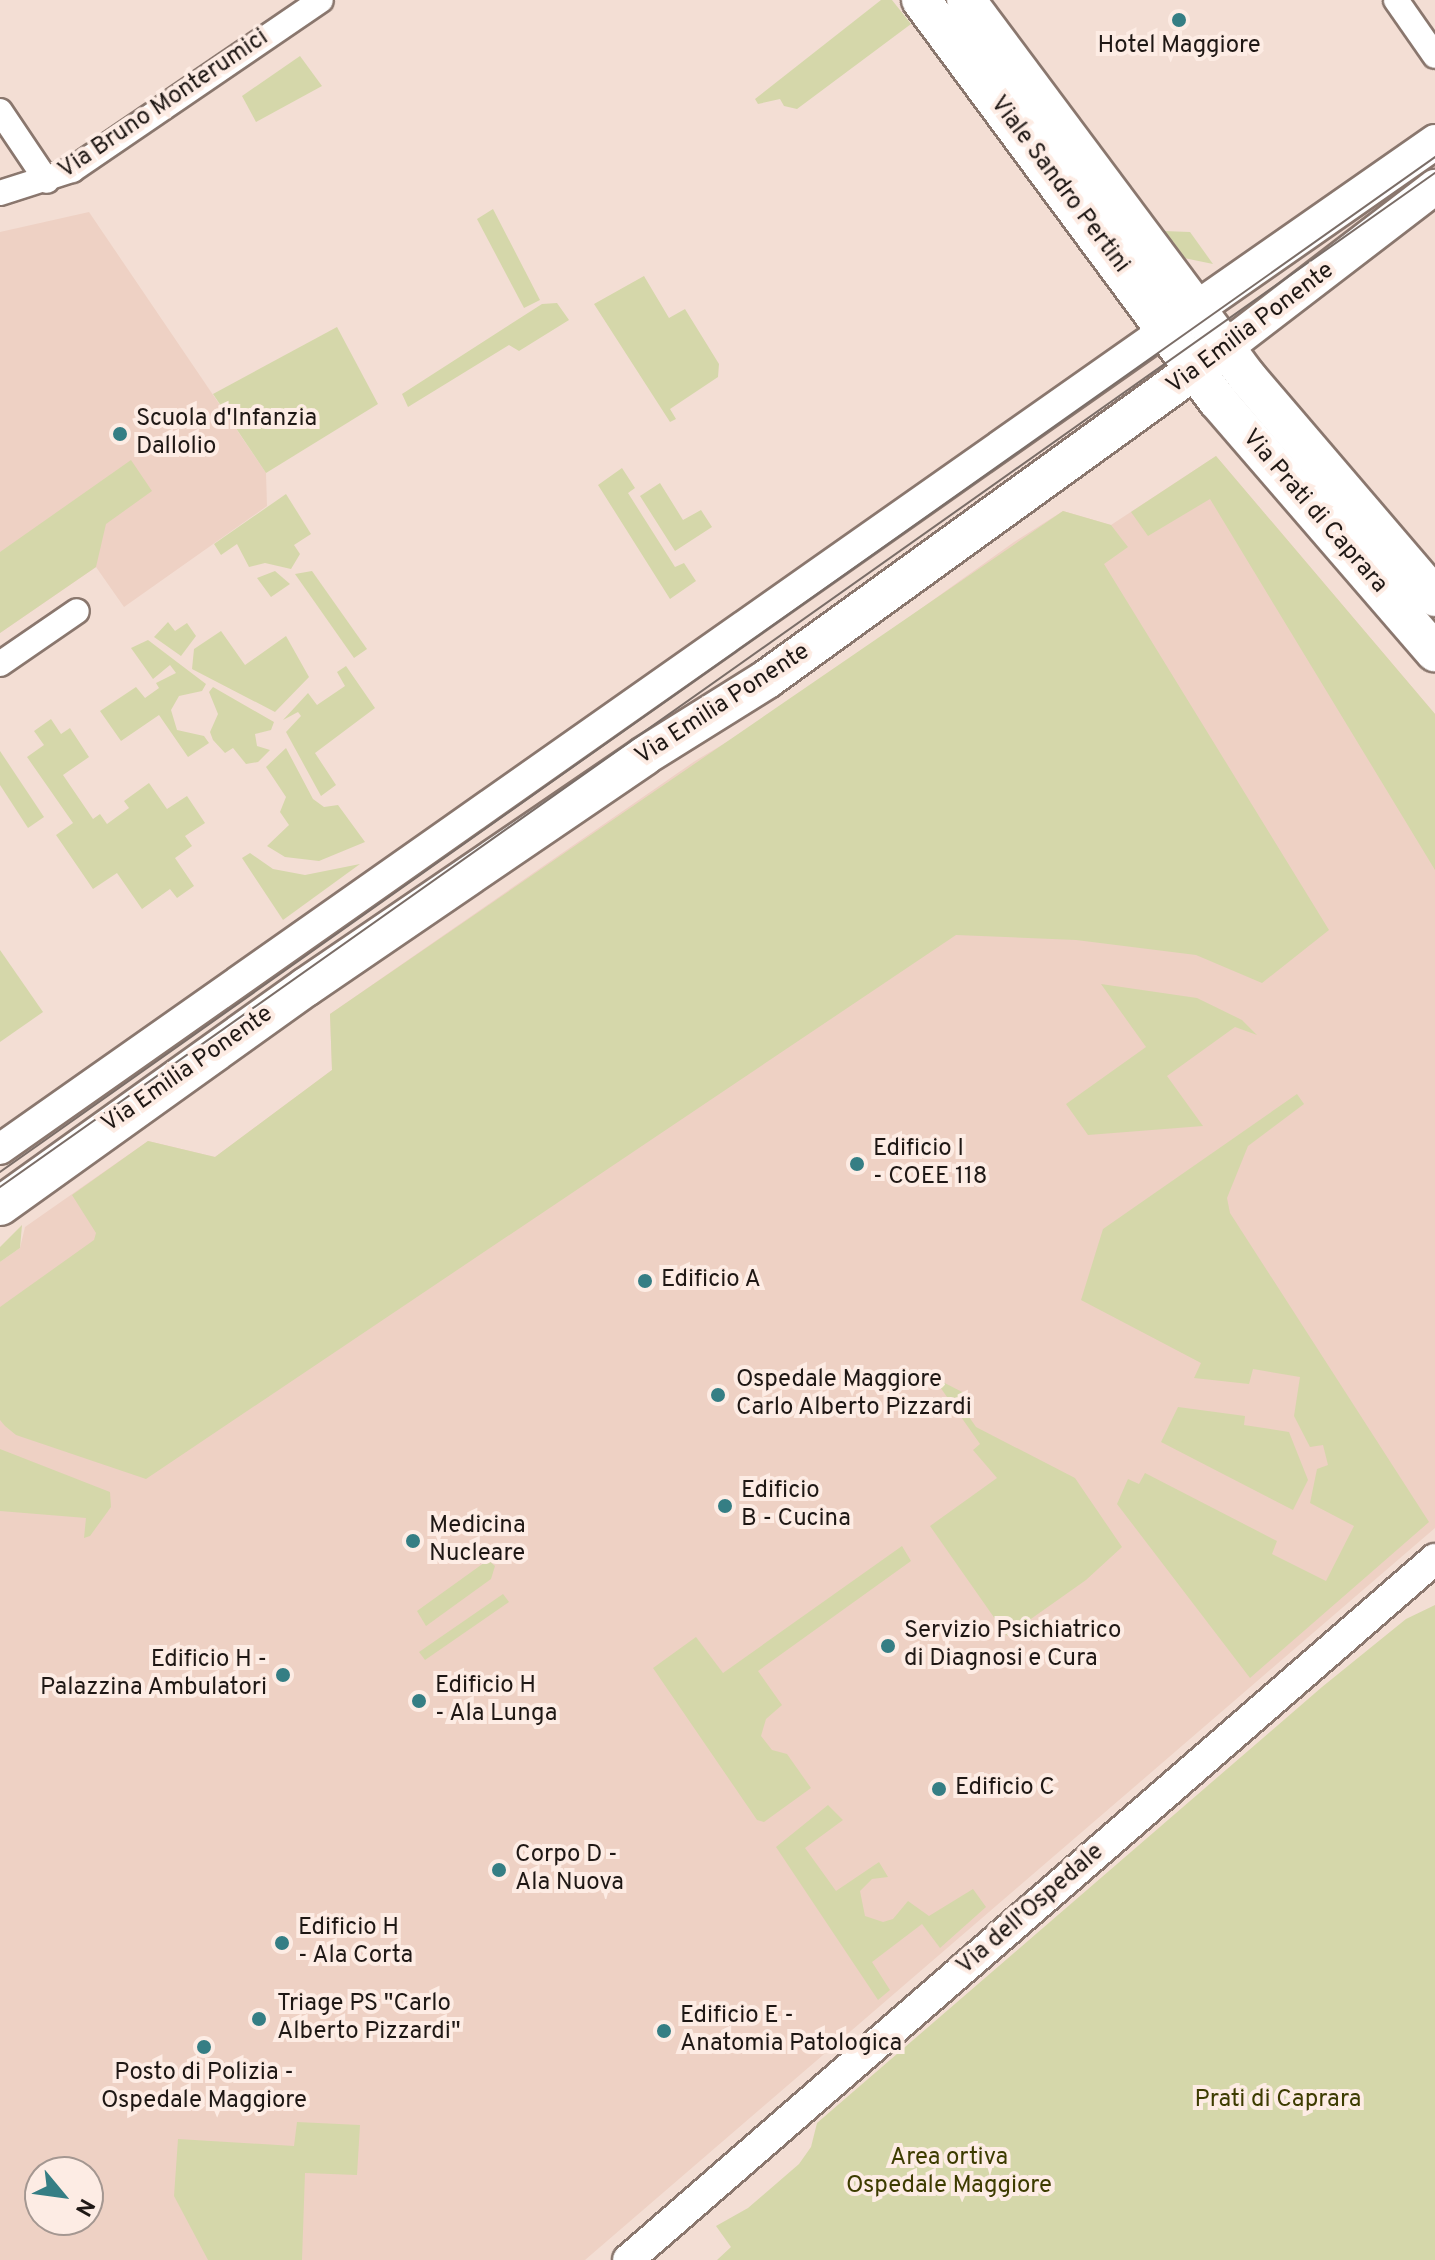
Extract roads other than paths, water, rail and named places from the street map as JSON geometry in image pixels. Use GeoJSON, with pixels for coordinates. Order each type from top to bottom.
{"type":"FeatureCollection","features":[{"type":"Feature","properties":{"kind":"main road","name":"Viale Sandro Pertini"},"geometry":{"type":"LineString","coordinates":[[921,0],[1181,320],[1225,348]]}},
{"type":"Feature","properties":{"kind":"main road","name":"Viale Sandro Pertini"},"geometry":{"type":"LineString","coordinates":[[966,0],[1181,320],[1195,371]]}},
{"type":"Feature","properties":{"kind":"main road","name":"Via Emilia Ponente"},"geometry":{"type":"LineString","coordinates":[[1181,320],[1435,142]]}},
{"type":"Feature","properties":{"kind":"main road","name":"Via Emilia Ponente"},"geometry":{"type":"LineString","coordinates":[[14,1195],[644,756],[767,679],[1195,371],[1435,187]]}},
{"type":"Feature","properties":{"kind":"main road","name":"Via Prati di Caprara"},"geometry":{"type":"LineString","coordinates":[[1225,348],[1435,597]]}},
{"type":"Feature","properties":{"kind":"main road","name":"Via Prati di Caprara"},"geometry":{"type":"LineString","coordinates":[[1195,371],[1435,652]]}},
{"type":"Feature","properties":{"kind":"street","name":"Via Bruno Monterumici"},"geometry":{"type":"LineString","coordinates":[[0,193],[47,181],[97,154],[321,0]]}},
{"type":"Feature","properties":{"kind":"street"},"geometry":{"type":"LineString","coordinates":[[1396,0],[1435,56]]}},
{"type":"Feature","properties":{"kind":"street"},"geometry":{"type":"LineString","coordinates":[[0,111],[47,181]]}},
{"type":"Feature","properties":{"kind":"street","name":"Via Emilia Ponente"},"geometry":{"type":"LineString","coordinates":[[0,1149],[1181,320]]}},
{"type":"Feature","properties":{"kind":"street"},"geometry":{"type":"LineString","coordinates":[[0,664],[77,611]]}},
{"type":"Feature","properties":{"kind":"street"},"geometry":{"type":"LineString","coordinates":[[0,1149],[14,1195]]}},
{"type":"Feature","properties":{"kind":"street","name":"Via dell'Ospedale"},"geometry":{"type":"LineString","coordinates":[[628,2260],[1435,1559]]}},
{"type":"Feature","properties":{"kind":"tram line"},"geometry":{"type":"LineString","coordinates":[[0,1172],[1435,157]]}},
{"type":"Feature","properties":{"kind":"tram line"},"geometry":{"type":"LineString","coordinates":[[0,1187],[1435,173]]}},
{"type":"Feature","properties":{"kind":"place","name":"Hotel Maggiore"},"geometry":{"type":"Point","coordinates":[1179,20]}},
{"type":"Feature","properties":{"kind":"place","name":"Scuola d'Infanzia Dallolio"},"geometry":{"type":"Point","coordinates":[120,434]}},
{"type":"Feature","properties":{"kind":"place","name":"Edificio I - COEE 118"},"geometry":{"type":"Point","coordinates":[857,1164]}},
{"type":"Feature","properties":{"kind":"place","name":"Edificio A"},"geometry":{"type":"Point","coordinates":[645,1281]}},
{"type":"Feature","properties":{"kind":"place","name":"Ospedale Maggiore Carlo Alberto Pizzardi"},"geometry":{"type":"Point","coordinates":[718,1395]}},
{"type":"Feature","properties":{"kind":"place","name":"Edificio B - Cucina"},"geometry":{"type":"Point","coordinates":[725,1506]}},
{"type":"Feature","properties":{"kind":"place","name":"Medicina Nucleare"},"geometry":{"type":"Point","coordinates":[413,1541]}},
{"type":"Feature","properties":{"kind":"place","name":"Servizio Psichiatrico di Diagnosi e Cura"},"geometry":{"type":"Point","coordinates":[888,1646]}},
{"type":"Feature","properties":{"kind":"place","name":"Edificio H - Palazzina Ambulatori"},"geometry":{"type":"Point","coordinates":[283,1675]}},
{"type":"Feature","properties":{"kind":"place","name":"Edificio H - Ala Lunga"},"geometry":{"type":"Point","coordinates":[419,1701]}},
{"type":"Feature","properties":{"kind":"place","name":"Edificio C"},"geometry":{"type":"Point","coordinates":[939,1789]}},
{"type":"Feature","properties":{"kind":"place","name":"Corpo D - Ala Nuova"},"geometry":{"type":"Point","coordinates":[499,1870]}},
{"type":"Feature","properties":{"kind":"place","name":"Edificio H - Ala Corta"},"geometry":{"type":"Point","coordinates":[282,1943]}},
{"type":"Feature","properties":{"kind":"place","name":"Triage PS \"Carlo Alberto Pizzardi\""},"geometry":{"type":"Point","coordinates":[259,2019]}},
{"type":"Feature","properties":{"kind":"place","name":"Edificio E - Anatomia Patologica"},"geometry":{"type":"Point","coordinates":[664,2031]}},
{"type":"Feature","properties":{"kind":"place","name":"Posto di Polizia - Ospedale Maggiore"},"geometry":{"type":"Point","coordinates":[204,2047]}},
{"type":"Feature","properties":{"kind":"park label","name":"Prati di Caprara"},"geometry":{"type":"Point","coordinates":[1278,2101]}},
{"type":"Feature","properties":{"kind":"park label","name":"Area ortiva Ospedale Maggiore"},"geometry":{"type":"Point","coordinates":[949,2173]}}]}
